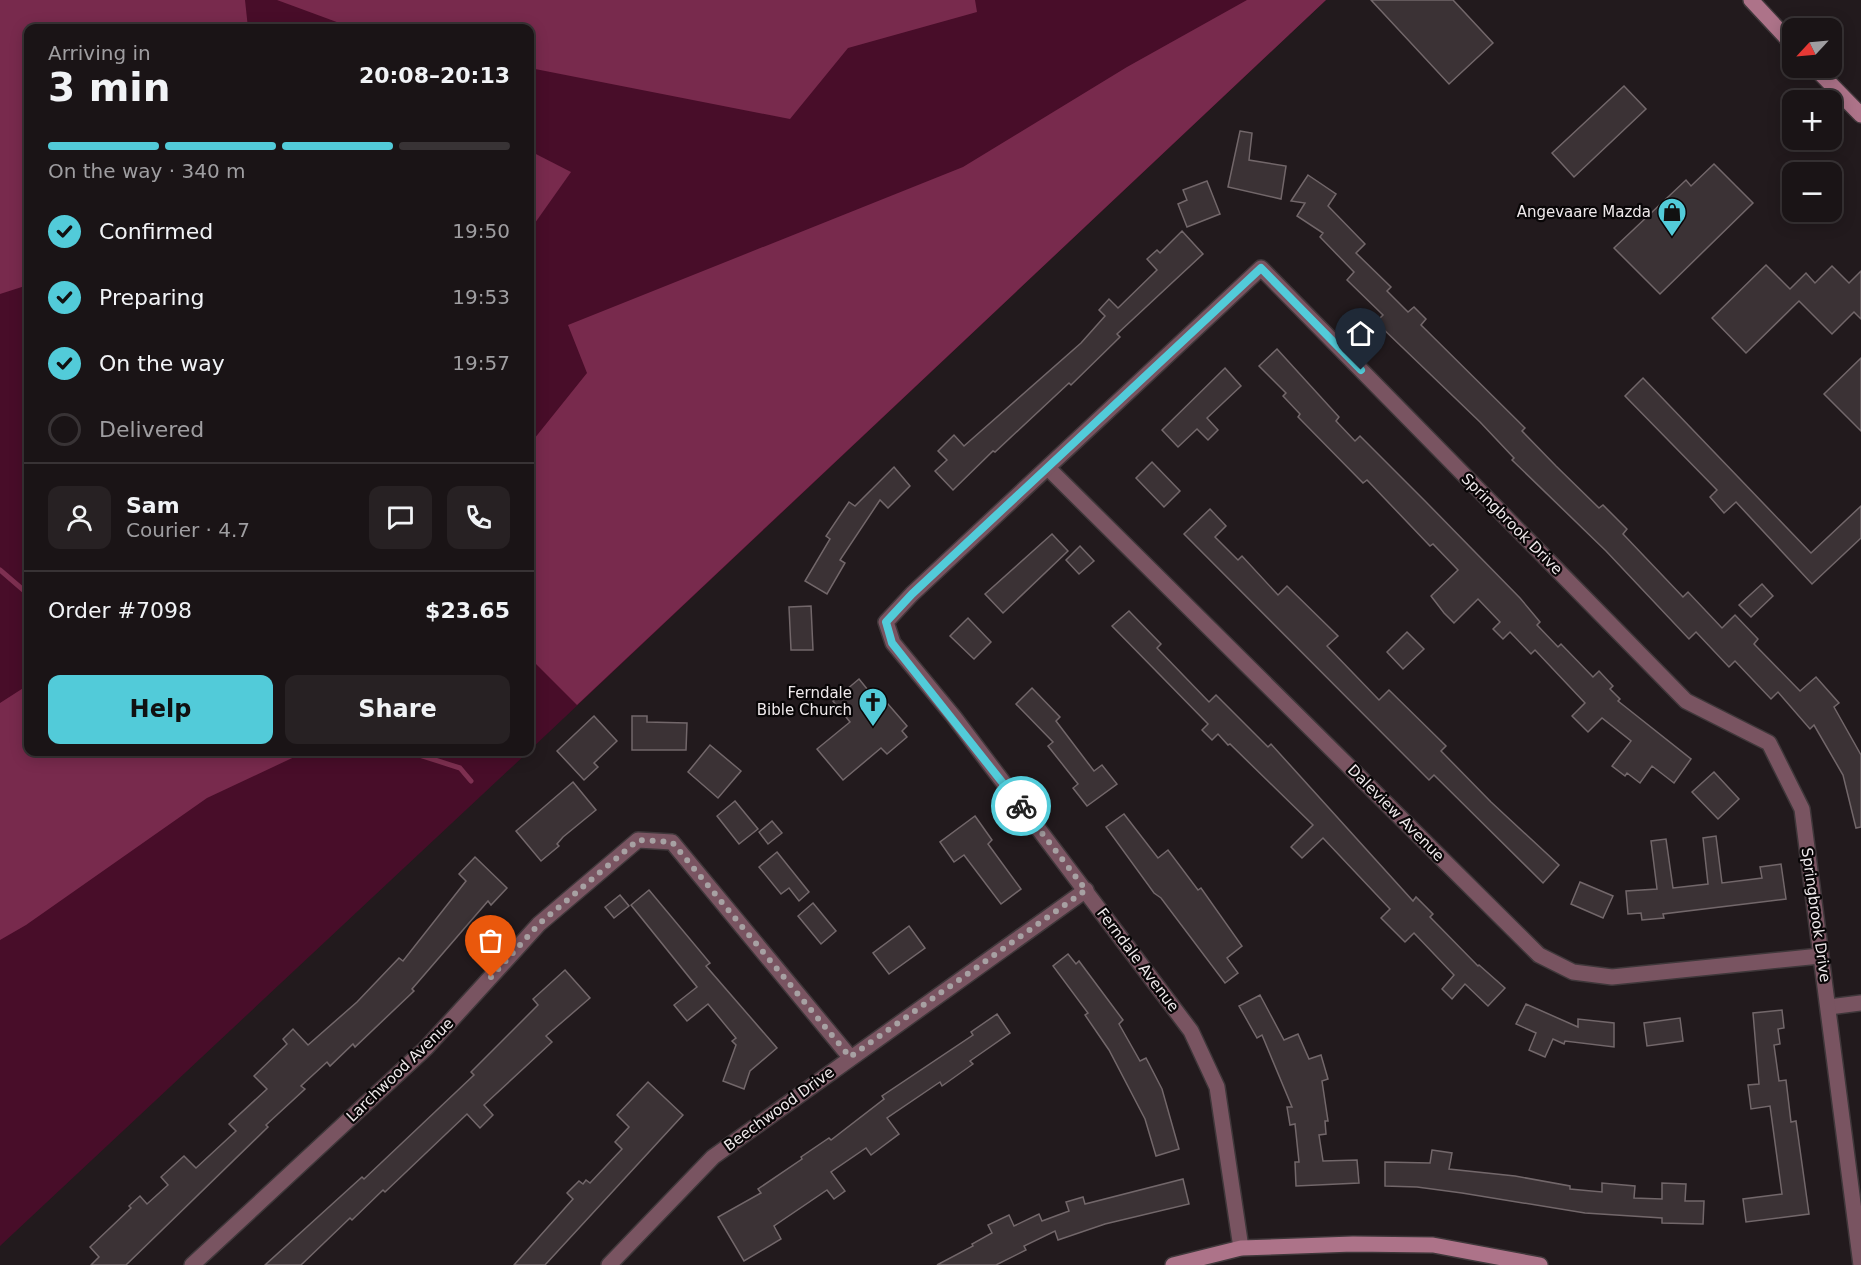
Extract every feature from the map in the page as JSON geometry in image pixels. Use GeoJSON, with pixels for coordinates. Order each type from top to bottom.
{"type":"FeatureCollection","features":[{"type":"Feature","properties":{"kind":"street"},"geometry":{"type":"LineString","coordinates":[[1751,0],[1782,33]]}},
{"type":"Feature","properties":{"kind":"street"},"geometry":{"type":"LineString","coordinates":[[1825,78],[1861,115]]}},
{"type":"Feature","properties":{"kind":"street","name":"Springbrook Drive"},"geometry":{"type":"LineString","coordinates":[[886,622],[912,594],[1049,469],[1261,268],[1686,701],[1769,743],[1802,809],[1861,1265]]}},
{"type":"Feature","properties":{"kind":"street","name":"Daleview Avenue"},"geometry":{"type":"LineString","coordinates":[[1049,469],[1539,955],[1573,972],[1612,977],[1820,956]]}},
{"type":"Feature","properties":{"kind":"street","name":"Ferndale Avenue"},"geometry":{"type":"LineString","coordinates":[[886,622],[892,643],[954,717],[1191,1031],[1218,1087],[1241,1248]]}},
{"type":"Feature","properties":{"kind":"street","name":"Larchwood Avenue"},"geometry":{"type":"LineString","coordinates":[[192,1265],[426,1048],[539,924],[638,840],[672,842],[850,1057]]}},
{"type":"Feature","properties":{"kind":"street","name":"Beechwood Drive"},"geometry":{"type":"LineString","coordinates":[[609,1265],[713,1157],[1086,890]]}},
{"type":"Feature","properties":{"kind":"street"},"geometry":{"type":"LineString","coordinates":[[1829,1007],[1861,1003]]}},
{"type":"Feature","properties":{"kind":"street"},"geometry":{"type":"LineString","coordinates":[[1173,1265],[1241,1248],[1353,1244],[1433,1245],[1540,1265]]}},
{"type":"Feature","properties":{"kind":"shaded area"},"geometry":{"type":"Polygon","coordinates":[[[0,0],[1326,0],[534,746],[534,24],[24,24],[24,756],[524,756],[0,1246],[0,0]]]}},
{"type":"Feature","properties":{"kind":"shaded area"},"geometry":{"type":"Polygon","coordinates":[[[0,0],[245,0],[248,24],[24,24],[24,286],[0,294],[0,0]]]}},
{"type":"Feature","properties":{"kind":"shaded area"},"geometry":{"type":"Polygon","coordinates":[[[277,0],[975,0],[977,12],[848,48],[790,119],[534,69],[534,24],[342,24],[277,0]]]}},
{"type":"Feature","properties":{"kind":"shaded area"},"geometry":{"type":"Polygon","coordinates":[[[1247,0],[1326,0],[577,705],[534,662],[534,439],[587,373],[568,325],[963,167],[1127,67],[1247,0]]]}},
{"type":"Feature","properties":{"kind":"shaded area"},"geometry":{"type":"Polygon","coordinates":[[[534,153],[571,172],[534,224],[534,153]]]}},
{"type":"Feature","properties":{"kind":"shaded area"},"geometry":{"type":"Polygon","coordinates":[[[24,688],[24,756],[296,756],[207,798],[26,925],[0,940],[0,703],[24,688]]]}},
{"type":"Feature","properties":{"kind":"building"},"geometry":{"type":"Polygon","coordinates":[[[1371,0],[1453,0],[1493,43],[1449,84],[1371,0]]]}},
{"type":"Feature","properties":{"kind":"building"},"geometry":{"type":"Polygon","coordinates":[[[1624,86],[1646,109],[1574,177],[1552,153],[1624,86]]]}},
{"type":"Feature","properties":{"kind":"building"},"geometry":{"type":"Polygon","coordinates":[[[1240,131],[1252,133],[1249,160],[1286,166],[1281,199],[1228,187],[1240,131]]]}},
{"type":"Feature","properties":{"kind":"building","name":"Angevaare Mazda"},"geometry":{"type":"Polygon","coordinates":[[[1714,164],[1753,203],[1660,294],[1614,248],[1686,180],[1691,186],[1714,164]]]}},
{"type":"Feature","properties":{"kind":"building"},"geometry":{"type":"Polygon","coordinates":[[[1308,175],[1336,194],[1328,206],[1365,244],[1356,253],[1391,287],[1387,291],[1408,312],[1414,307],[1426,319],[1421,325],[1525,428],[1522,431],[1556,466],[1599,508],[1603,505],[1627,529],[1623,534],[1683,597],[1688,592],[1722,628],[1735,615],[1758,639],[1754,644],[1800,691],[1816,677],[1839,703],[1834,707],[1861,755],[1861,827],[1856,828],[1843,775],[1814,725],[1810,729],[1778,692],[1771,699],[1735,661],[1729,667],[1696,632],[1689,639],[1606,551],[1512,460],[1514,458],[1480,422],[1376,322],[1383,315],[1347,280],[1354,272],[1320,237],[1323,233],[1297,216],[1305,203],[1291,201],[1308,175]]]}},
{"type":"Feature","properties":{"kind":"building"},"geometry":{"type":"Polygon","coordinates":[[[1207,181],[1220,214],[1187,227],[1178,204],[1187,200],[1183,190],[1207,181]]]}},
{"type":"Feature","properties":{"kind":"building"},"geometry":{"type":"Polygon","coordinates":[[[1182,231],[1203,254],[1117,334],[1120,337],[1071,385],[1069,383],[953,490],[935,471],[947,460],[938,451],[954,435],[964,446],[1081,343],[1105,316],[1099,310],[1109,299],[1118,308],[1157,270],[1147,259],[1157,250],[1160,253],[1182,231]]]}},
{"type":"Feature","properties":{"kind":"building"},"geometry":{"type":"Polygon","coordinates":[[[1766,265],[1790,289],[1806,273],[1815,283],[1832,266],[1849,283],[1861,271],[1861,319],[1854,312],[1832,334],[1799,301],[1746,353],[1712,318],[1766,265]]]}},
{"type":"Feature","properties":{"kind":"building"},"geometry":{"type":"Polygon","coordinates":[[[1277,349],[1339,417],[1336,421],[1355,441],[1360,436],[1426,502],[1520,598],[1540,622],[1537,625],[1558,647],[1561,644],[1593,677],[1599,671],[1613,686],[1610,689],[1620,699],[1618,701],[1691,759],[1674,783],[1652,766],[1640,783],[1627,773],[1625,776],[1612,766],[1631,741],[1602,718],[1588,732],[1572,716],[1585,703],[1535,650],[1531,654],[1510,632],[1503,639],[1493,629],[1500,622],[1478,599],[1454,623],[1444,613],[1431,596],[1458,570],[1433,544],[1430,546],[1367,480],[1363,483],[1298,417],[1300,414],[1283,396],[1286,393],[1259,366],[1277,349]]]}},
{"type":"Feature","properties":{"kind":"building"},"geometry":{"type":"Polygon","coordinates":[[[1861,358],[1861,431],[1824,394],[1861,358]]]}},
{"type":"Feature","properties":{"kind":"building"},"geometry":{"type":"Polygon","coordinates":[[[1225,368],[1241,386],[1207,418],[1218,430],[1208,440],[1197,429],[1178,447],[1162,430],[1225,368]]]}},
{"type":"Feature","properties":{"kind":"building"},"geometry":{"type":"Polygon","coordinates":[[[1643,378],[1811,553],[1861,506],[1861,538],[1812,584],[1736,502],[1724,513],[1710,497],[1717,490],[1625,396],[1643,378]]]}},
{"type":"Feature","properties":{"kind":"building"},"geometry":{"type":"Polygon","coordinates":[[[1152,462],[1180,491],[1164,507],[1136,478],[1152,462]]]}},
{"type":"Feature","properties":{"kind":"building"},"geometry":{"type":"Polygon","coordinates":[[[894,467],[910,486],[888,508],[880,500],[840,560],[845,563],[827,594],[805,581],[830,539],[826,536],[849,502],[855,506],[894,467]]]}},
{"type":"Feature","properties":{"kind":"building"},"geometry":{"type":"Polygon","coordinates":[[[1210,509],[1226,526],[1215,537],[1238,560],[1242,556],[1278,595],[1287,586],[1338,636],[1327,646],[1379,700],[1389,690],[1446,746],[1441,751],[1491,802],[1559,865],[1543,883],[1434,775],[1429,780],[1184,534],[1210,509]]]}},
{"type":"Feature","properties":{"kind":"building"},"geometry":{"type":"Polygon","coordinates":[[[1052,534],[1068,551],[1003,613],[985,594],[1052,534]]]}},
{"type":"Feature","properties":{"kind":"building"},"geometry":{"type":"Polygon","coordinates":[[[1080,546],[1094,561],[1079,574],[1066,560],[1080,546]]]}},
{"type":"Feature","properties":{"kind":"building"},"geometry":{"type":"Polygon","coordinates":[[[1762,584],[1773,596],[1751,617],[1739,605],[1762,584]]]}},
{"type":"Feature","properties":{"kind":"building"},"geometry":{"type":"Polygon","coordinates":[[[811,606],[813,650],[791,650],[789,607],[811,606]]]}},
{"type":"Feature","properties":{"kind":"building"},"geometry":{"type":"Polygon","coordinates":[[[1129,611],[1161,644],[1157,648],[1209,702],[1216,695],[1268,747],[1271,744],[1413,901],[1416,897],[1433,914],[1430,917],[1478,966],[1505,988],[1488,1006],[1465,984],[1452,999],[1442,989],[1454,975],[1414,933],[1405,942],[1381,918],[1390,909],[1323,838],[1302,858],[1291,847],[1313,825],[1230,744],[1228,745],[1218,734],[1212,740],[1202,730],[1208,724],[1112,626],[1129,611]]]}},
{"type":"Feature","properties":{"kind":"building"},"geometry":{"type":"Polygon","coordinates":[[[968,618],[991,642],[974,659],[950,636],[968,618]]]}},
{"type":"Feature","properties":{"kind":"building"},"geometry":{"type":"Polygon","coordinates":[[[1407,632],[1424,649],[1403,669],[1387,652],[1407,632]]]}},
{"type":"Feature","properties":{"kind":"building","name":"Ferndale Bible Church"},"geometry":{"type":"Polygon","coordinates":[[[859,679],[876,700],[881,696],[907,726],[902,731],[907,737],[887,754],[881,748],[843,780],[817,749],[850,722],[833,701],[859,679]]]}},
{"type":"Feature","properties":{"kind":"building"},"geometry":{"type":"Polygon","coordinates":[[[1032,688],[1060,717],[1056,721],[1094,771],[1102,765],[1117,784],[1087,806],[1073,788],[1078,784],[1048,746],[1053,742],[1016,704],[1032,688]]]}},
{"type":"Feature","properties":{"kind":"building"},"geometry":{"type":"Polygon","coordinates":[[[594,716],[617,741],[594,763],[598,767],[584,780],[557,751],[594,716]]]}},
{"type":"Feature","properties":{"kind":"building"},"geometry":{"type":"Polygon","coordinates":[[[632,716],[647,716],[647,722],[687,723],[686,750],[632,750],[632,716]]]}},
{"type":"Feature","properties":{"kind":"building"},"geometry":{"type":"Polygon","coordinates":[[[710,745],[741,771],[718,798],[688,772],[710,745]]]}},
{"type":"Feature","properties":{"kind":"building"},"geometry":{"type":"Polygon","coordinates":[[[1714,772],[1739,799],[1718,819],[1692,792],[1714,772]]]}},
{"type":"Feature","properties":{"kind":"building"},"geometry":{"type":"Polygon","coordinates":[[[573,782],[596,810],[563,837],[557,844],[559,846],[541,861],[516,831],[573,782]]]}},
{"type":"Feature","properties":{"kind":"building"},"geometry":{"type":"Polygon","coordinates":[[[735,801],[758,829],[739,844],[717,816],[735,801]]]}},
{"type":"Feature","properties":{"kind":"building"},"geometry":{"type":"Polygon","coordinates":[[[1124,814],[1158,858],[1168,850],[1198,890],[1201,888],[1242,946],[1227,958],[1238,973],[1225,983],[1161,898],[1154,893],[1106,827],[1124,814]]]}},
{"type":"Feature","properties":{"kind":"building"},"geometry":{"type":"Polygon","coordinates":[[[975,816],[992,840],[988,844],[1021,889],[1001,904],[964,855],[954,862],[940,842],[975,816]]]}},
{"type":"Feature","properties":{"kind":"building"},"geometry":{"type":"Polygon","coordinates":[[[772,821],[782,833],[768,844],[759,832],[772,821]]]}},
{"type":"Feature","properties":{"kind":"building"},"geometry":{"type":"Polygon","coordinates":[[[1716,836],[1722,883],[1762,878],[1760,867],[1781,864],[1786,899],[1663,914],[1664,918],[1642,920],[1641,913],[1628,914],[1626,891],[1657,889],[1651,841],[1666,839],[1673,888],[1708,884],[1703,838],[1716,836]]]}},
{"type":"Feature","properties":{"kind":"building"},"geometry":{"type":"Polygon","coordinates":[[[777,852],[809,892],[799,901],[789,888],[781,894],[759,867],[777,852]]]}},
{"type":"Feature","properties":{"kind":"building"},"geometry":{"type":"Polygon","coordinates":[[[475,857],[507,888],[491,905],[488,901],[412,989],[414,991],[355,1047],[353,1044],[330,1066],[327,1062],[301,1086],[305,1089],[266,1125],[268,1127],[126,1265],[91,1265],[99,1257],[90,1247],[131,1208],[129,1206],[140,1196],[147,1204],[168,1185],[161,1177],[184,1156],[196,1168],[236,1131],[229,1124],[267,1089],[254,1076],[287,1044],[283,1039],[293,1029],[308,1045],[357,1002],[399,958],[403,961],[466,881],[459,874],[475,857]]]}},
{"type":"Feature","properties":{"kind":"building"},"geometry":{"type":"Polygon","coordinates":[[[1580,882],[1613,896],[1603,918],[1571,904],[1580,882]]]}},
{"type":"Feature","properties":{"kind":"building"},"geometry":{"type":"Polygon","coordinates":[[[649,890],[710,963],[706,966],[777,1048],[750,1071],[744,1089],[723,1081],[736,1045],[732,1041],[736,1038],[708,1004],[687,1021],[674,1005],[697,987],[631,905],[649,890]]]}},
{"type":"Feature","properties":{"kind":"building"},"geometry":{"type":"Polygon","coordinates":[[[620,895],[629,906],[614,918],[605,907],[620,895]]]}},
{"type":"Feature","properties":{"kind":"building"},"geometry":{"type":"Polygon","coordinates":[[[813,903],[836,931],[821,944],[798,916],[813,903]]]}},
{"type":"Feature","properties":{"kind":"building"},"geometry":{"type":"Polygon","coordinates":[[[909,926],[925,948],[889,974],[873,953],[909,926]]]}},
{"type":"Feature","properties":{"kind":"building"},"geometry":{"type":"Polygon","coordinates":[[[1068,954],[1076,964],[1079,961],[1123,1020],[1119,1024],[1140,1061],[1146,1058],[1162,1089],[1179,1149],[1156,1156],[1145,1119],[1109,1050],[1085,1015],[1088,1013],[1053,966],[1068,954]]]}},
{"type":"Feature","properties":{"kind":"building"},"geometry":{"type":"Polygon","coordinates":[[[565,970],[590,998],[546,1036],[552,1042],[484,1105],[493,1115],[480,1128],[467,1114],[385,1192],[383,1190],[352,1220],[350,1218],[301,1265],[265,1265],[362,1177],[364,1179],[474,1075],[471,1072],[538,1005],[533,999],[565,970]]]}},
{"type":"Feature","properties":{"kind":"building"},"geometry":{"type":"Polygon","coordinates":[[[1260,995],[1284,1040],[1298,1034],[1309,1059],[1321,1055],[1328,1079],[1322,1081],[1328,1121],[1325,1121],[1326,1134],[1319,1135],[1323,1161],[1357,1160],[1359,1183],[1296,1186],[1295,1162],[1299,1162],[1295,1124],[1290,1125],[1287,1107],[1292,1107],[1262,1035],[1257,1038],[1239,1006],[1260,995]]]}},
{"type":"Feature","properties":{"kind":"building"},"geometry":{"type":"Polygon","coordinates":[[[1526,1004],[1578,1027],[1578,1019],[1614,1023],[1614,1047],[1565,1041],[1564,1044],[1553,1039],[1545,1057],[1529,1050],[1536,1033],[1516,1024],[1526,1004]]]}},
{"type":"Feature","properties":{"kind":"building"},"geometry":{"type":"Polygon","coordinates":[[[1782,1010],[1784,1028],[1778,1029],[1780,1044],[1774,1045],[1779,1081],[1786,1080],[1791,1122],[1796,1121],[1809,1214],[1746,1222],[1743,1199],[1782,1194],[1770,1106],[1751,1109],[1748,1085],[1759,1084],[1753,1013],[1782,1010]]]}},
{"type":"Feature","properties":{"kind":"building"},"geometry":{"type":"Polygon","coordinates":[[[997,1014],[1010,1033],[970,1061],[973,1064],[942,1086],[940,1082],[887,1118],[899,1134],[871,1155],[866,1148],[831,1172],[845,1191],[834,1199],[827,1190],[774,1226],[781,1239],[744,1261],[718,1217],[761,1193],[758,1189],[829,1138],[831,1140],[884,1099],[882,1096],[973,1035],[971,1032],[997,1014]]]}},
{"type":"Feature","properties":{"kind":"building"},"geometry":{"type":"Polygon","coordinates":[[[1680,1018],[1683,1041],[1647,1046],[1644,1023],[1680,1018]]]}},
{"type":"Feature","properties":{"kind":"building"},"geometry":{"type":"Polygon","coordinates":[[[648,1082],[683,1115],[545,1265],[514,1265],[573,1199],[567,1193],[579,1181],[583,1184],[586,1180],[590,1183],[622,1149],[615,1142],[629,1127],[617,1115],[648,1082]]]}},
{"type":"Feature","properties":{"kind":"building"},"geometry":{"type":"Polygon","coordinates":[[[1432,1150],[1452,1153],[1449,1169],[1515,1176],[1570,1186],[1570,1189],[1602,1192],[1602,1183],[1635,1186],[1634,1198],[1662,1199],[1662,1183],[1686,1184],[1685,1201],[1704,1201],[1703,1224],[1662,1223],[1662,1218],[1585,1213],[1462,1193],[1417,1187],[1385,1186],[1385,1162],[1430,1163],[1432,1150]]]}},
{"type":"Feature","properties":{"kind":"building"},"geometry":{"type":"Polygon","coordinates":[[[1183,1179],[1189,1204],[1105,1224],[1058,1240],[1055,1231],[1024,1246],[1026,1250],[996,1265],[937,1265],[992,1233],[988,1225],[1009,1215],[1014,1226],[1039,1214],[1042,1221],[1069,1211],[1066,1202],[1083,1197],[1085,1204],[1183,1179]]]}},
{"type":"Feature","properties":{"kind":"waterway"},"geometry":{"type":"LineString","coordinates":[[0,570],[24,591]]}},
{"type":"Feature","properties":{"kind":"waterway"},"geometry":{"type":"LineString","coordinates":[[422,756],[460,768],[471,781]]}},
{"type":"Feature","properties":{"kind":"way so far"},"geometry":{"type":"LineString","coordinates":[[491,977],[539,924],[638,840],[672,842],[850,1057],[1086,890],[1021,806]]}},
{"type":"Feature","properties":{"kind":"place","name":"Angevaare Mazda"},"geometry":{"type":"Point","coordinates":[1672,238]}},
{"type":"Feature","properties":{"kind":"place","name":"Ferndale Bible Church"},"geometry":{"type":"Point","coordinates":[873,728]}},
{"type":"Feature","properties":{"kind":"route"},"geometry":{"type":"LineString","coordinates":[[1021,806],[954,717],[892,643],[886,622],[912,594],[1049,469],[1261,268],[1361,370]]}}]}
